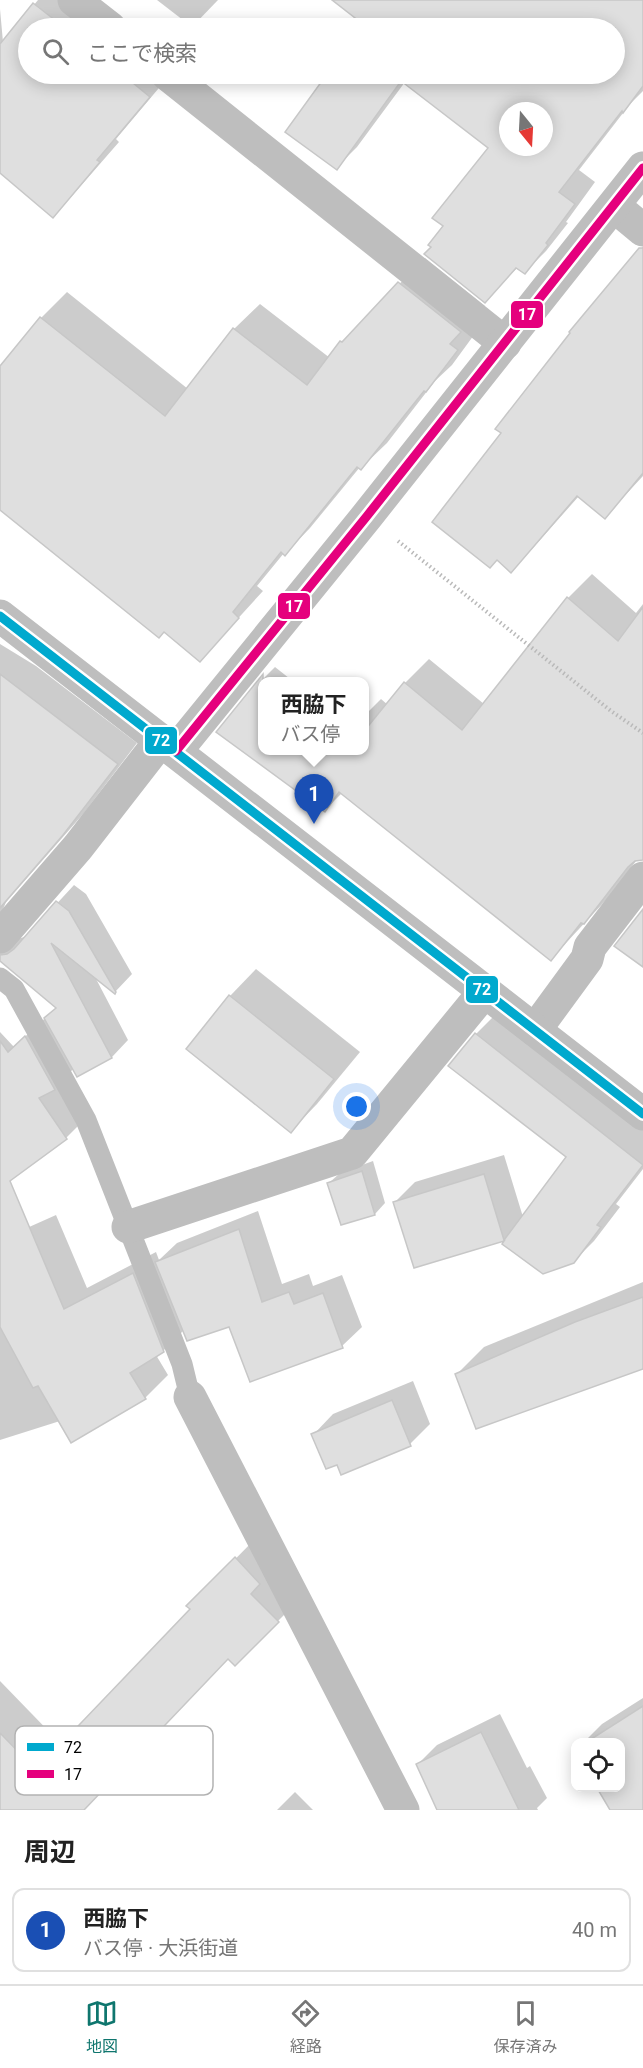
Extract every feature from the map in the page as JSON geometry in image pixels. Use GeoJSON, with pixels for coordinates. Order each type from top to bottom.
{"type":"FeatureCollection","features":[{"type":"Feature","properties":{"kind":"street"},"geometry":{"type":"LineString","coordinates":[[75,0],[98,18]]}},
{"type":"Feature","properties":{"kind":"street"},"geometry":{"type":"LineString","coordinates":[[180,84],[505,343]]}},
{"type":"Feature","properties":{"kind":"street"},"geometry":{"type":"LineString","coordinates":[[0,937],[169,746],[367,516],[643,168]]}},
{"type":"Feature","properties":{"kind":"street"},"geometry":{"type":"LineString","coordinates":[[614,206],[643,230]]}},
{"type":"Feature","properties":{"kind":"street"},"geometry":{"type":"LineString","coordinates":[[0,616],[643,1114]]}},
{"type":"Feature","properties":{"kind":"street"},"geometry":{"type":"LineString","coordinates":[[535,1030],[587,959],[591,947],[643,878]]}},
{"type":"Feature","properties":{"kind":"street"},"geometry":{"type":"LineString","coordinates":[[128,1227],[352,1152],[485,991]]}},
{"type":"Feature","properties":{"kind":"street"},"geometry":{"type":"LineString","coordinates":[[190,1396],[403,1810]]}},
{"type":"Feature","properties":{"kind":"lane"},"geometry":{"type":"LineString","coordinates":[[0,978],[14,989],[86,1120],[183,1364],[190,1396]]}},
{"type":"Feature","properties":{"kind":"path"},"geometry":{"type":"LineString","coordinates":[[367,516],[610,711],[643,733]]}},
{"type":"Feature","properties":{"kind":"building"},"geometry":{"type":"Polygon","coordinates":[[[332,0],[643,0],[643,86],[559,192],[575,204],[546,243],[548,245],[525,274],[516,268],[485,303],[424,254],[431,247],[428,245],[443,226],[432,218],[488,148],[405,84],[625,84],[625,18],[355,18],[332,0]]]}},
{"type":"Feature","properties":{"kind":"building"},"geometry":{"type":"Polygon","coordinates":[[[33,3],[52,18],[21,18],[33,3]]]}},
{"type":"Feature","properties":{"kind":"building"},"geometry":{"type":"Polygon","coordinates":[[[18,22],[18,84],[134,84],[150,97],[97,160],[100,162],[53,218],[0,173],[0,44],[18,22]]]}},
{"type":"Feature","properties":{"kind":"building"},"geometry":{"type":"Polygon","coordinates":[[[320,84],[399,84],[337,170],[285,132],[320,84]]]}},
{"type":"Feature","properties":{"kind":"building"},"geometry":{"type":"Polygon","coordinates":[[[639,248],[643,248],[643,473],[605,519],[577,496],[511,573],[497,560],[490,568],[432,522],[501,433],[495,429],[569,332],[639,248]]]}},
{"type":"Feature","properties":{"kind":"building"},"geometry":{"type":"Polygon","coordinates":[[[398,282],[461,332],[450,344],[458,350],[361,470],[357,467],[285,556],[281,552],[233,612],[239,618],[200,662],[164,632],[159,638],[0,510],[0,366],[40,317],[165,416],[233,328],[307,385],[340,341],[342,342],[398,282]]]}},
{"type":"Feature","properties":{"kind":"building"},"geometry":{"type":"Polygon","coordinates":[[[567,597],[618,641],[643,607],[643,860],[635,861],[628,867],[584,924],[581,923],[551,961],[339,792],[325,812],[216,732],[258,680],[258,755],[369,755],[369,725],[404,682],[462,730],[567,597]]]}},
{"type":"Feature","properties":{"kind":"building"},"geometry":{"type":"Polygon","coordinates":[[[0,674],[118,764],[63,835],[0,908],[0,674]]]}},
{"type":"Feature","properties":{"kind":"building"},"geometry":{"type":"Polygon","coordinates":[[[56,901],[69,911],[116,992],[115,994],[51,943],[112,1058],[77,1077],[44,1018],[56,1008],[0,961],[0,955],[7,954],[14,949],[56,901]]]}},
{"type":"Feature","properties":{"kind":"building"},"geometry":{"type":"Polygon","coordinates":[[[643,909],[643,967],[614,946],[643,909]]]}},
{"type":"Feature","properties":{"kind":"building"},"geometry":{"type":"Polygon","coordinates":[[[229,995],[334,1079],[291,1133],[186,1049],[229,995]]]}},
{"type":"Feature","properties":{"kind":"building"},"geometry":{"type":"Polygon","coordinates":[[[475,1033],[643,1165],[597,1225],[601,1227],[574,1263],[543,1274],[502,1244],[504,1241],[414,1268],[393,1202],[484,1174],[504,1240],[566,1157],[448,1066],[475,1033]]]}},
{"type":"Feature","properties":{"kind":"building"},"geometry":{"type":"Polygon","coordinates":[[[25,1036],[55,1090],[39,1098],[67,1139],[10,1181],[64,1309],[133,1273],[164,1352],[130,1373],[146,1399],[71,1443],[38,1386],[33,1388],[0,1327],[0,1041],[8,1052],[25,1036]]]}},
{"type":"Feature","properties":{"kind":"building"},"geometry":{"type":"Polygon","coordinates":[[[362,1171],[375,1215],[341,1225],[327,1183],[362,1171]]]}},
{"type":"Feature","properties":{"kind":"building"},"geometry":{"type":"Polygon","coordinates":[[[239,1229],[262,1302],[289,1292],[294,1304],[323,1293],[343,1348],[250,1382],[229,1327],[187,1341],[155,1262],[239,1229]]]}},
{"type":"Feature","properties":{"kind":"building"},"geometry":{"type":"Polygon","coordinates":[[[643,1297],[643,1369],[476,1429],[455,1374],[575,1322],[643,1297]]]}},
{"type":"Feature","properties":{"kind":"building"},"geometry":{"type":"Polygon","coordinates":[[[392,1400],[411,1446],[341,1475],[337,1465],[326,1469],[311,1434],[392,1400]]]}},
{"type":"Feature","properties":{"kind":"building"},"geometry":{"type":"Polygon","coordinates":[[[235,1557],[260,1584],[251,1594],[279,1622],[235,1666],[228,1659],[164,1726],[78,1726],[190,1609],[186,1606],[235,1557]]]}},
{"type":"Feature","properties":{"kind":"building"},"geometry":{"type":"Polygon","coordinates":[[[643,1706],[643,1810],[610,1810],[599,1792],[625,1792],[625,1738],[593,1738],[643,1706]]]}},
{"type":"Feature","properties":{"kind":"building"},"geometry":{"type":"Polygon","coordinates":[[[481,1732],[519,1810],[437,1810],[416,1764],[481,1732]]]}},
{"type":"Feature","properties":{"kind":"building"},"geometry":{"type":"Polygon","coordinates":[[[0,1733],[15,1748],[15,1795],[98,1795],[84,1810],[0,1810],[0,1733]]]}},
{"type":"Feature","properties":{"kind":"transit line","name":"17"},"geometry":{"type":"LineString","coordinates":[[176,751],[367,516],[643,168]]}},
{"type":"Feature","properties":{"kind":"transit line","name":"72"},"geometry":{"type":"LineString","coordinates":[[0,616],[643,1114]]}},
{"type":"Feature","properties":{"kind":"place","name":"西脇下"},"geometry":{"type":"Point","coordinates":[314,824]}}]}
